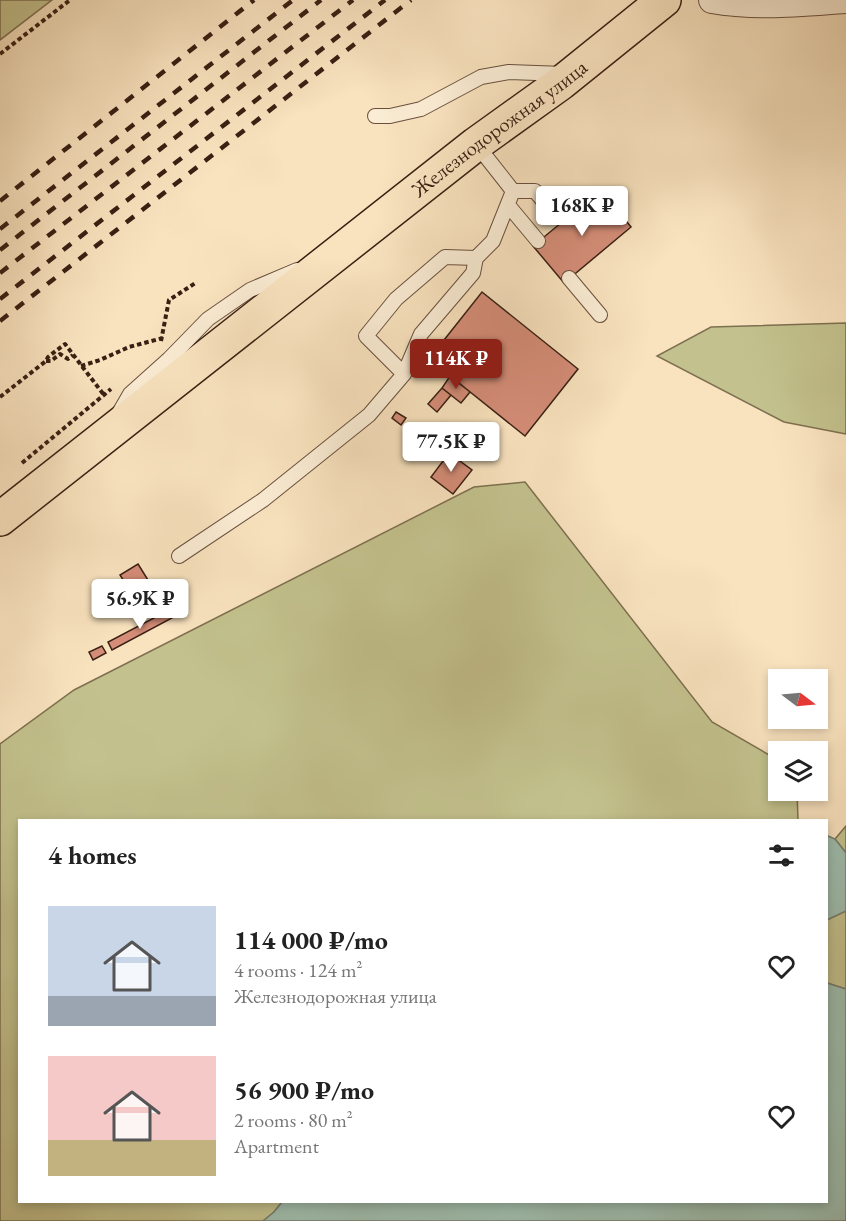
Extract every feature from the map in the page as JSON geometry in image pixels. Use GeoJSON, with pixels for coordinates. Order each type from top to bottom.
{"type":"FeatureCollection","features":[{"type":"Feature","properties":{"kind":"main road","name":"Железнодорожная улица"},"geometry":{"type":"LineString","coordinates":[[0,519],[108,434],[146,392],[335,255],[476,144],[572,74],[664,0]]}},
{"type":"Feature","properties":{"kind":"street"},"geometry":{"type":"LineString","coordinates":[[711,0],[758,5],[846,0]]}},
{"type":"Feature","properties":{"kind":"lane"},"geometry":{"type":"LineString","coordinates":[[375,116],[390,116],[421,109],[481,77],[509,72],[572,74]]}},
{"type":"Feature","properties":{"kind":"lane"},"geometry":{"type":"LineString","coordinates":[[476,144],[513,191]]}},
{"type":"Feature","properties":{"kind":"lane"},"geometry":{"type":"LineString","coordinates":[[179,556],[262,500],[369,416],[404,374],[421,334],[472,273],[476,258],[494,241],[513,191]]}},
{"type":"Feature","properties":{"kind":"lane"},"geometry":{"type":"LineString","coordinates":[[513,191],[535,191],[551,210]]}},
{"type":"Feature","properties":{"kind":"lane"},"geometry":{"type":"LineString","coordinates":[[508,205],[538,241]]}},
{"type":"Feature","properties":{"kind":"lane"},"geometry":{"type":"LineString","coordinates":[[146,392],[169,359],[208,319],[250,290],[335,255]]}},
{"type":"Feature","properties":{"kind":"lane"},"geometry":{"type":"LineString","coordinates":[[404,374],[366,336],[396,299],[445,256],[476,258]]}},
{"type":"Feature","properties":{"kind":"lane"},"geometry":{"type":"LineString","coordinates":[[569,278],[600,315]]}},
{"type":"Feature","properties":{"kind":"path"},"geometry":{"type":"LineString","coordinates":[[0,54],[70,0]]}},
{"type":"Feature","properties":{"kind":"path"},"geometry":{"type":"LineString","coordinates":[[157,347],[162,338],[170,300],[197,282]]}},
{"type":"Feature","properties":{"kind":"path"},"geometry":{"type":"LineString","coordinates":[[81,366],[129,347],[162,338],[208,319]]}},
{"type":"Feature","properties":{"kind":"path"},"geometry":{"type":"LineString","coordinates":[[0,397],[64,344],[104,395]]}},
{"type":"Feature","properties":{"kind":"path"},"geometry":{"type":"LineString","coordinates":[[46,361],[51,361],[60,354],[68,359],[73,355]]}},
{"type":"Feature","properties":{"kind":"path"},"geometry":{"type":"LineString","coordinates":[[15,470],[37,449],[113,387]]}},
{"type":"Feature","properties":{"kind":"shaded area"},"geometry":{"type":"Polygon","coordinates":[[[0,0],[52,0],[0,40],[0,0]]]}},
{"type":"Feature","properties":{"kind":"shaded area"},"geometry":{"type":"Polygon","coordinates":[[[846,323],[846,434],[784,422],[657,356],[711,327],[846,323]]]}},
{"type":"Feature","properties":{"kind":"shaded area"},"geometry":{"type":"Polygon","coordinates":[[[525,482],[712,722],[768,754],[768,801],[797,801],[798,819],[18,819],[18,1203],[281,1203],[263,1221],[0,1221],[0,744],[74,690],[474,487],[525,482]]]}},
{"type":"Feature","properties":{"kind":"shaded area"},"geometry":{"type":"Polygon","coordinates":[[[846,826],[846,853],[835,839],[846,826]]]}},
{"type":"Feature","properties":{"kind":"shaded area"},"geometry":{"type":"Polygon","coordinates":[[[828,836],[835,839],[846,853],[846,911],[828,920],[828,836]]]}},
{"type":"Feature","properties":{"kind":"shaded area"},"geometry":{"type":"Polygon","coordinates":[[[846,911],[846,989],[828,983],[828,919],[846,911]]]}},
{"type":"Feature","properties":{"kind":"shaded area"},"geometry":{"type":"Polygon","coordinates":[[[828,983],[846,989],[846,1221],[263,1221],[281,1203],[828,1203],[828,983]]]}},
{"type":"Feature","properties":{"kind":"building"},"geometry":{"type":"Polygon","coordinates":[[[601,190],[631,227],[564,283],[533,246],[601,190]]]}},
{"type":"Feature","properties":{"kind":"building"},"geometry":{"type":"Polygon","coordinates":[[[482,292],[578,369],[525,436],[429,359],[482,292]]]}},
{"type":"Feature","properties":{"kind":"building"},"geometry":{"type":"Polygon","coordinates":[[[450,376],[470,392],[461,403],[442,388],[450,376]]]}},
{"type":"Feature","properties":{"kind":"building"},"geometry":{"type":"Polygon","coordinates":[[[442,388],[451,395],[437,412],[428,404],[442,388]]]}},
{"type":"Feature","properties":{"kind":"building"},"geometry":{"type":"Polygon","coordinates":[[[396,412],[406,418],[401,425],[392,418],[396,412]]]}},
{"type":"Feature","properties":{"kind":"building"},"geometry":{"type":"Polygon","coordinates":[[[449,453],[472,470],[453,494],[431,477],[449,453]]]}},
{"type":"Feature","properties":{"kind":"building"},"geometry":{"type":"Polygon","coordinates":[[[138,564],[148,580],[130,591],[120,575],[138,564]]]}},
{"type":"Feature","properties":{"kind":"building"},"geometry":{"type":"Polygon","coordinates":[[[169,610],[172,618],[112,650],[108,642],[169,610]]]}},
{"type":"Feature","properties":{"kind":"building"},"geometry":{"type":"Polygon","coordinates":[[[102,646],[106,653],[93,660],[89,652],[102,646]]]}},
{"type":"Feature","properties":{"kind":"railway"},"geometry":{"type":"LineString","coordinates":[[0,201],[254,0]]}},
{"type":"Feature","properties":{"kind":"railway"},"geometry":{"type":"LineString","coordinates":[[0,229],[293,0]]}},
{"type":"Feature","properties":{"kind":"railway"},"geometry":{"type":"LineString","coordinates":[[0,250],[321,0]]}},
{"type":"Feature","properties":{"kind":"railway"},"geometry":{"type":"LineString","coordinates":[[0,273],[353,0]]}},
{"type":"Feature","properties":{"kind":"railway"},"geometry":{"type":"LineString","coordinates":[[0,299],[385,0]]}},
{"type":"Feature","properties":{"kind":"railway"},"geometry":{"type":"LineString","coordinates":[[0,321],[411,0]]}}]}
